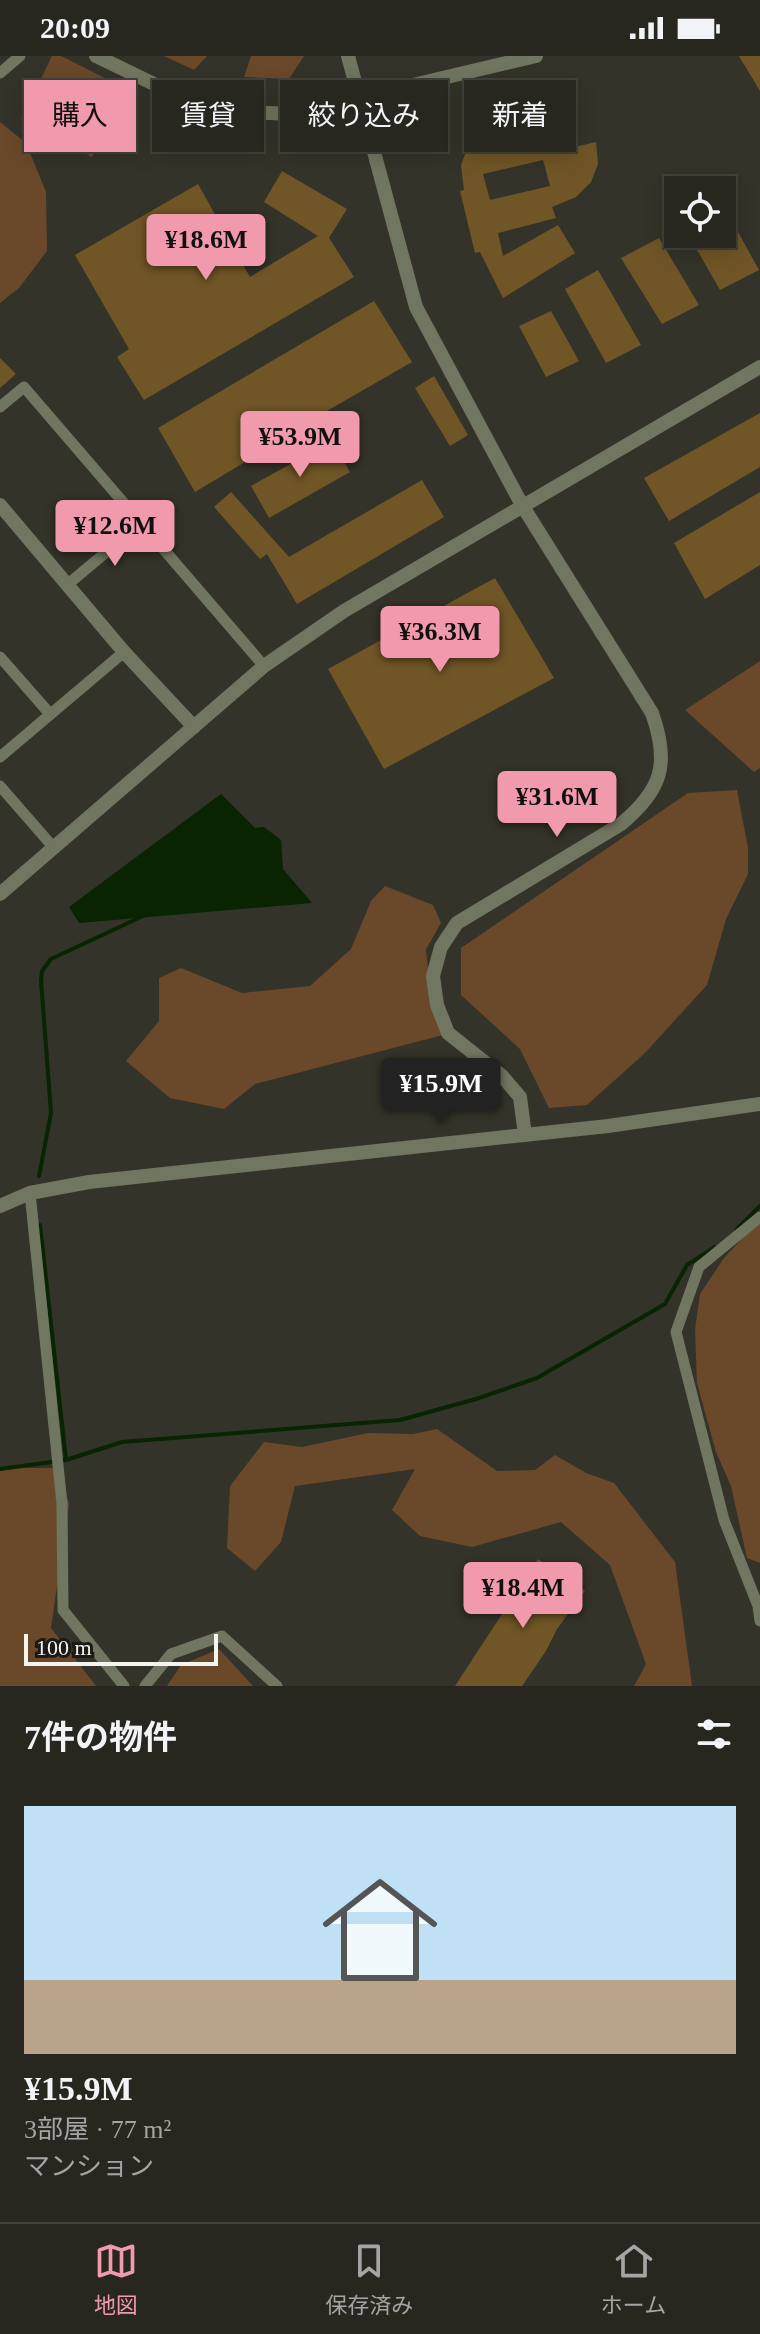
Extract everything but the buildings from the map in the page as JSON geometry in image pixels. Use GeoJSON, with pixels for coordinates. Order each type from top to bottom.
{"type":"FeatureCollection","features":[{"type":"Feature","properties":{"kind":"street"},"geometry":{"type":"LineString","coordinates":[[0,73],[20,56]]}},
{"type":"Feature","properties":{"kind":"street"},"geometry":{"type":"LineString","coordinates":[[96,56],[187,100],[224,111],[280,114]]}},
{"type":"Feature","properties":{"kind":"street"},"geometry":{"type":"LineString","coordinates":[[348,56],[354,80]]}},
{"type":"Feature","properties":{"kind":"street"},"geometry":{"type":"LineString","coordinates":[[439,80],[536,56]]}},
{"type":"Feature","properties":{"kind":"street"},"geometry":{"type":"LineString","coordinates":[[373,152],[416,307],[522,505],[652,713],[659,734],[663,763],[656,786],[643,806],[621,824],[457,923],[441,947],[433,976],[434,989],[448,1033],[502,1076],[520,1097],[525,1135]]}},
{"type":"Feature","properties":{"kind":"street"},"geometry":{"type":"LineString","coordinates":[[0,894],[264,666],[344,611],[760,367]]}},
{"type":"Feature","properties":{"kind":"street"},"geometry":{"type":"LineString","coordinates":[[0,407],[24,387],[264,666]]}},
{"type":"Feature","properties":{"kind":"street"},"geometry":{"type":"LineString","coordinates":[[0,505],[124,652],[194,727]]}},
{"type":"Feature","properties":{"kind":"street"},"geometry":{"type":"LineString","coordinates":[[67,585],[141,523]]}},
{"type":"Feature","properties":{"kind":"street"},"geometry":{"type":"LineString","coordinates":[[0,757],[124,652]]}},
{"type":"Feature","properties":{"kind":"street"},"geometry":{"type":"LineString","coordinates":[[0,657],[50,714]]}},
{"type":"Feature","properties":{"kind":"street"},"geometry":{"type":"LineString","coordinates":[[0,786],[54,848]]}},
{"type":"Feature","properties":{"kind":"street"},"geometry":{"type":"LineString","coordinates":[[0,1206],[30,1193],[89,1182],[608,1126],[760,1104]]}},
{"type":"Feature","properties":{"kind":"street"},"geometry":{"type":"LineString","coordinates":[[30,1193],[59,1462],[63,1610],[124,1686]]}},
{"type":"Feature","properties":{"kind":"street"},"geometry":{"type":"LineString","coordinates":[[760,1217],[699,1267],[676,1332],[724,1520],[758,1606],[760,1621]]}},
{"type":"Feature","properties":{"kind":"street"},"geometry":{"type":"LineString","coordinates":[[145,1686],[171,1654],[222,1636],[277,1686]]}},
{"type":"Feature","properties":{"kind":"shaded area"},"geometry":{"type":"Polygon","coordinates":[[[52,56],[61,56],[109,80],[40,80],[52,56]]]}},
{"type":"Feature","properties":{"kind":"shaded area"},"geometry":{"type":"Polygon","coordinates":[[[164,56],[207,56],[194,70],[164,56]]]}},
{"type":"Feature","properties":{"kind":"shaded area"},"geometry":{"type":"Polygon","coordinates":[[[251,56],[304,56],[289,79],[244,77],[251,56]]]}},
{"type":"Feature","properties":{"kind":"shaded area"},"geometry":{"type":"Polygon","coordinates":[[[0,122],[24,141],[24,152],[30,152],[46,192],[47,251],[19,288],[0,303],[0,122]]]}},
{"type":"Feature","properties":{"kind":"shaded area"},"geometry":{"type":"Polygon","coordinates":[[[760,661],[760,768],[754,772],[685,710],[760,661]]]}},
{"type":"Feature","properties":{"kind":"shaded area"},"geometry":{"type":"Polygon","coordinates":[[[737,790],[748,848],[748,874],[726,919],[707,985],[644,1054],[587,1105],[549,1108],[520,1049],[461,995],[461,948],[688,793],[737,790]]]}},
{"type":"Feature","properties":{"kind":"shaded area"},"geometry":{"type":"Polygon","coordinates":[[[221,794],[255,828],[264,827],[281,840],[283,869],[312,903],[79,923],[69,907],[221,794]]]}},
{"type":"Feature","properties":{"kind":"shaded area"},"geometry":{"type":"Polygon","coordinates":[[[385,886],[433,905],[441,923],[426,949],[431,1001],[443,1035],[255,1084],[224,1109],[170,1098],[126,1061],[159,1021],[159,978],[181,968],[242,993],[310,986],[351,949],[371,901],[385,886]]]}},
{"type":"Feature","properties":{"kind":"shaded area"},"geometry":{"type":"Polygon","coordinates":[[[760,1219],[760,1563],[747,1558],[731,1486],[716,1452],[697,1383],[695,1330],[700,1294],[724,1258],[760,1219]]]}},
{"type":"Feature","properties":{"kind":"shaded area"},"geometry":{"type":"Polygon","coordinates":[[[437,1429],[497,1471],[535,1470],[555,1455],[586,1473],[614,1483],[675,1562],[692,1686],[634,1686],[646,1664],[610,1565],[561,1522],[472,1547],[420,1536],[392,1510],[415,1469],[295,1486],[281,1542],[255,1571],[227,1548],[230,1486],[264,1442],[302,1447],[368,1433],[413,1434],[437,1429]]]}},
{"type":"Feature","properties":{"kind":"shaded area"},"geometry":{"type":"Polygon","coordinates":[[[0,1468],[59,1468],[69,1504],[51,1628],[96,1686],[0,1686],[0,1468]]]}},
{"type":"Feature","properties":{"kind":"shaded area"},"geometry":{"type":"Polygon","coordinates":[[[219,1649],[253,1686],[167,1686],[181,1665],[219,1649]]]}},
{"type":"Feature","properties":{"kind":"waterway"},"geometry":{"type":"LineString","coordinates":[[39,1176],[51,1113],[42,971],[51,959],[143,916]]}},
{"type":"Feature","properties":{"kind":"waterway"},"geometry":{"type":"LineString","coordinates":[[737,1229],[760,1206]]}},
{"type":"Feature","properties":{"kind":"waterway"},"geometry":{"type":"LineString","coordinates":[[40,1225],[66,1460]]}},
{"type":"Feature","properties":{"kind":"waterway"},"geometry":{"type":"LineString","coordinates":[[0,1469],[66,1460],[122,1442],[400,1420],[476,1399],[537,1378],[665,1304],[687,1265],[715,1247]]}}]}
